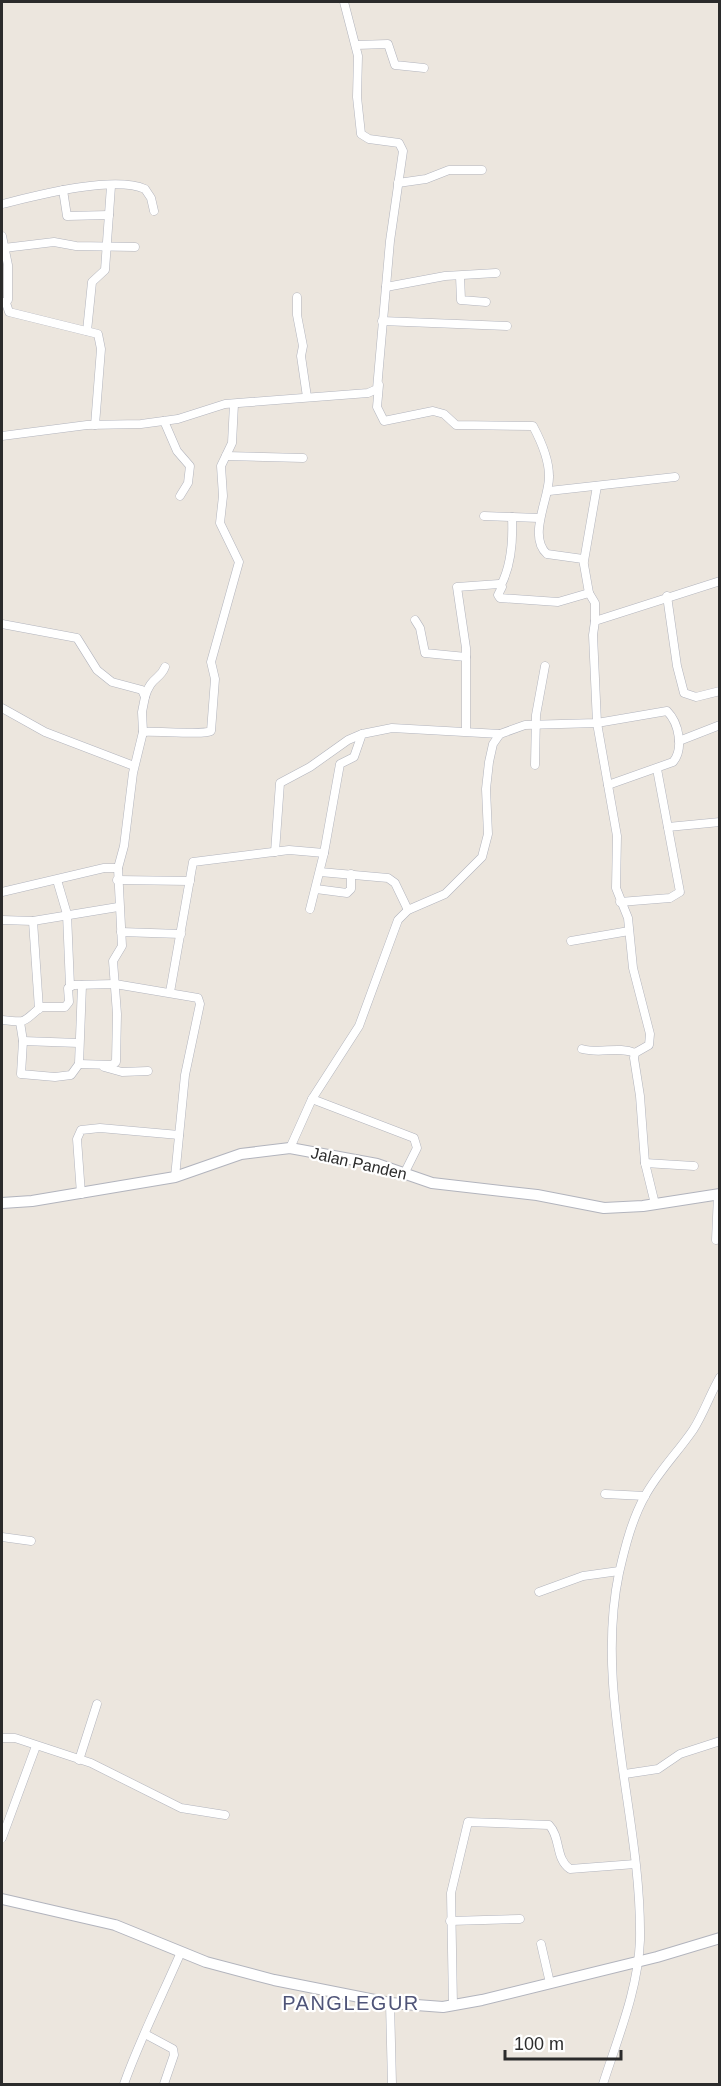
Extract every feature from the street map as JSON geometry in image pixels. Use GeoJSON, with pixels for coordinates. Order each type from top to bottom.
{"type":"FeatureCollection","features":[{"type":"Feature","properties":{"kind":"street"},"geometry":{"type":"LineString","coordinates":[[344,2],[356,45],[361,134],[365,139],[396,142],[401,145],[403,154],[382,321],[378,411],[384,421],[433,411],[444,414],[456,425],[531,425],[547,462],[549,491],[539,518],[545,553],[578,556],[584,561]]}},
{"type":"Feature","properties":{"kind":"street"},"geometry":{"type":"LineString","coordinates":[[356,45],[388,44],[395,65],[424,68]]}},
{"type":"Feature","properties":{"kind":"street"},"geometry":{"type":"LineString","coordinates":[[398,183],[431,178],[449,170],[482,170]]}},
{"type":"Feature","properties":{"kind":"street"},"geometry":{"type":"LineString","coordinates":[[87,331],[92,282],[104,272],[108,246],[111,186]]}},
{"type":"Feature","properties":{"kind":"street"},"geometry":{"type":"LineString","coordinates":[[2,204],[63,190],[111,186],[145,189],[151,198],[154,211]]}},
{"type":"Feature","properties":{"kind":"street"},"geometry":{"type":"LineString","coordinates":[[63,190],[68,216],[109,215]]}},
{"type":"Feature","properties":{"kind":"street"},"geometry":{"type":"LineString","coordinates":[[2,236],[8,266],[4,303],[9,312],[96,332],[101,341],[95,425]]}},
{"type":"Feature","properties":{"kind":"street"},"geometry":{"type":"LineString","coordinates":[[4,248],[54,242],[76,246],[135,247]]}},
{"type":"Feature","properties":{"kind":"street"},"geometry":{"type":"LineString","coordinates":[[386,287],[496,273]]}},
{"type":"Feature","properties":{"kind":"street"},"geometry":{"type":"LineString","coordinates":[[460,276],[461,300],[486,302]]}},
{"type":"Feature","properties":{"kind":"street"},"geometry":{"type":"LineString","coordinates":[[297,297],[297,315],[303,346],[301,356],[307,397]]}},
{"type":"Feature","properties":{"kind":"street"},"geometry":{"type":"LineString","coordinates":[[382,321],[507,326]]}},
{"type":"Feature","properties":{"kind":"street"},"geometry":{"type":"LineString","coordinates":[[2,436],[95,425],[164,421],[183,418],[219,405],[368,393],[379,385]]}},
{"type":"Feature","properties":{"kind":"street"},"geometry":{"type":"LineString","coordinates":[[143,732],[176,730],[204,734],[211,731],[215,679],[211,662],[239,562],[220,522],[223,496],[221,466],[232,443],[234,404]]}},
{"type":"Feature","properties":{"kind":"street"},"geometry":{"type":"LineString","coordinates":[[164,421],[177,451],[190,466],[188,483],[180,496]]}},
{"type":"Feature","properties":{"kind":"street"},"geometry":{"type":"LineString","coordinates":[[226,456],[303,458]]}},
{"type":"Feature","properties":{"kind":"street"},"geometry":{"type":"LineString","coordinates":[[549,491],[675,477]]}},
{"type":"Feature","properties":{"kind":"street"},"geometry":{"type":"LineString","coordinates":[[597,486],[584,561],[588,593],[595,603],[592,654],[597,723],[617,836],[616,888],[628,918],[633,968],[650,1034],[649,1045],[636,1053]]}},
{"type":"Feature","properties":{"kind":"street"},"geometry":{"type":"LineString","coordinates":[[484,516],[539,518]]}},
{"type":"Feature","properties":{"kind":"street"},"geometry":{"type":"LineString","coordinates":[[512,517],[512,545],[498,595],[503,599],[558,603],[588,593]]}},
{"type":"Feature","properties":{"kind":"street"},"geometry":{"type":"LineString","coordinates":[[594,621],[720,581]]}},
{"type":"Feature","properties":{"kind":"street"},"geometry":{"type":"LineString","coordinates":[[466,732],[466,657],[456,588],[461,585],[501,585]]}},
{"type":"Feature","properties":{"kind":"street"},"geometry":{"type":"LineString","coordinates":[[667,596],[677,666],[684,693],[696,697],[720,691]]}},
{"type":"Feature","properties":{"kind":"street"},"geometry":{"type":"LineString","coordinates":[[415,620],[421,631],[425,653],[466,657]]}},
{"type":"Feature","properties":{"kind":"street"},"geometry":{"type":"LineString","coordinates":[[2,624],[78,638],[97,670],[112,682],[142,690],[146,697]]}},
{"type":"Feature","properties":{"kind":"street"},"geometry":{"type":"LineString","coordinates":[[535,765],[539,693],[545,666]]}},
{"type":"Feature","properties":{"kind":"street"},"geometry":{"type":"LineString","coordinates":[[79,1064],[112,1065],[116,1062],[114,957],[121,950],[118,868],[124,846],[134,766],[143,732],[142,712],[151,681],[161,674],[165,667]]}},
{"type":"Feature","properties":{"kind":"street"},"geometry":{"type":"LineString","coordinates":[[2,708],[45,732],[134,766]]}},
{"type":"Feature","properties":{"kind":"street"},"geometry":{"type":"LineString","coordinates":[[275,852],[280,783],[310,767],[348,740],[362,734],[392,728],[500,734],[519,726],[597,723],[667,711],[674,722],[679,741],[677,757],[668,765],[608,784]]}},
{"type":"Feature","properties":{"kind":"street"},"geometry":{"type":"LineString","coordinates":[[679,741],[720,725]]}},
{"type":"Feature","properties":{"kind":"street"},"geometry":{"type":"LineString","coordinates":[[310,909],[324,853],[340,764],[354,757],[362,734]]}},
{"type":"Feature","properties":{"kind":"street"},"geometry":{"type":"LineString","coordinates":[[290,1148],[312,1100],[354,1034],[396,924],[408,910],[446,894],[482,857],[488,834],[486,789],[489,762],[493,744],[500,734]]}},
{"type":"Feature","properties":{"kind":"street"},"geometry":{"type":"LineString","coordinates":[[620,902],[670,898],[679,895],[657,769]]}},
{"type":"Feature","properties":{"kind":"street"},"geometry":{"type":"LineString","coordinates":[[668,827],[720,822]]}},
{"type":"Feature","properties":{"kind":"street"},"geometry":{"type":"LineString","coordinates":[[170,992],[193,862],[304,850],[324,853]]}},
{"type":"Feature","properties":{"kind":"street"},"geometry":{"type":"LineString","coordinates":[[2,892],[104,868],[118,868]]}},
{"type":"Feature","properties":{"kind":"street"},"geometry":{"type":"LineString","coordinates":[[320,872],[391,880],[408,910]]}},
{"type":"Feature","properties":{"kind":"street"},"geometry":{"type":"LineString","coordinates":[[316,889],[347,893],[351,889],[351,874]]}},
{"type":"Feature","properties":{"kind":"street"},"geometry":{"type":"LineString","coordinates":[[2,1020],[20,1022],[30,1019],[39,1009],[67,1005],[70,986],[67,914],[57,880]]}},
{"type":"Feature","properties":{"kind":"street"},"geometry":{"type":"LineString","coordinates":[[117,880],[190,881]]}},
{"type":"Feature","properties":{"kind":"street"},"geometry":{"type":"LineString","coordinates":[[2,920],[33,921],[118,907]]}},
{"type":"Feature","properties":{"kind":"street"},"geometry":{"type":"LineString","coordinates":[[33,921],[39,1009]]}},
{"type":"Feature","properties":{"kind":"street"},"geometry":{"type":"LineString","coordinates":[[571,941],[628,931]]}},
{"type":"Feature","properties":{"kind":"street"},"geometry":{"type":"LineString","coordinates":[[121,932],[181,934]]}},
{"type":"Feature","properties":{"kind":"street"},"geometry":{"type":"LineString","coordinates":[[70,986],[115,984],[196,997],[200,1001],[185,1075],[175,1177]]}},
{"type":"Feature","properties":{"kind":"street"},"geometry":{"type":"LineString","coordinates":[[20,1022],[23,1041],[22,1075],[68,1076],[79,1064],[82,985]]}},
{"type":"Feature","properties":{"kind":"street"},"geometry":{"type":"LineString","coordinates":[[23,1041],[80,1043]]}},
{"type":"Feature","properties":{"kind":"street"},"geometry":{"type":"LineString","coordinates":[[582,1049],[601,1052],[625,1049],[636,1053]]}},
{"type":"Feature","properties":{"kind":"street"},"geometry":{"type":"LineString","coordinates":[[636,1053],[645,1163],[655,1204]]}},
{"type":"Feature","properties":{"kind":"street"},"geometry":{"type":"LineString","coordinates":[[100,1065],[110,1070],[148,1071]]}},
{"type":"Feature","properties":{"kind":"street"},"geometry":{"type":"LineString","coordinates":[[312,1100],[414,1138],[417,1148],[405,1172]]}},
{"type":"Feature","properties":{"kind":"street"},"geometry":{"type":"LineString","coordinates":[[81,1194],[77,1139],[81,1130],[100,1128],[179,1135]]}},
{"type":"Feature","properties":{"kind":"street","name":"Jalan Panden"},"geometry":{"type":"LineString","coordinates":[[2,1203],[81,1194],[175,1177],[241,1154],[290,1148],[377,1164],[432,1183],[537,1195],[584,1206],[618,1209],[719,1195]]}},
{"type":"Feature","properties":{"kind":"street"},"geometry":{"type":"LineString","coordinates":[[645,1163],[694,1166]]}},
{"type":"Feature","properties":{"kind":"street"},"geometry":{"type":"LineString","coordinates":[[716,1240],[719,1195]]}},
{"type":"Feature","properties":{"kind":"street"},"geometry":{"type":"LineString","coordinates":[[603,2085],[626,2019],[638,1961],[640,1938],[635,1864],[616,1706],[612,1648],[612,1626],[620,1571],[628,1539],[645,1496],[693,1429],[720,1377]]}},
{"type":"Feature","properties":{"kind":"street"},"geometry":{"type":"LineString","coordinates":[[605,1494],[645,1496]]}},
{"type":"Feature","properties":{"kind":"street"},"geometry":{"type":"LineString","coordinates":[[2,1537],[31,1541]]}},
{"type":"Feature","properties":{"kind":"street"},"geometry":{"type":"LineString","coordinates":[[539,1592],[583,1576],[620,1571]]}},
{"type":"Feature","properties":{"kind":"street"},"geometry":{"type":"LineString","coordinates":[[79,1760],[97,1704]]}},
{"type":"Feature","properties":{"kind":"street"},"geometry":{"type":"LineString","coordinates":[[2,1738],[15,1738],[97,1766],[182,1808],[225,1815]]}},
{"type":"Feature","properties":{"kind":"street"},"geometry":{"type":"LineString","coordinates":[[625,1773],[658,1769],[680,1754],[720,1741]]}},
{"type":"Feature","properties":{"kind":"street"},"geometry":{"type":"LineString","coordinates":[[2,1838],[6,1818],[36,1746]]}},
{"type":"Feature","properties":{"kind":"street"},"geometry":{"type":"LineString","coordinates":[[453,2006],[450,1921],[455,1873],[466,1825],[470,1821],[549,1825],[555,1834],[563,1862],[570,1869],[635,1864]]}},
{"type":"Feature","properties":{"kind":"street"},"geometry":{"type":"LineString","coordinates":[[2,1899],[115,1925],[225,1968],[274,1980],[390,2002],[453,2006],[702,1946],[720,1938]]}},
{"type":"Feature","properties":{"kind":"street"},"geometry":{"type":"LineString","coordinates":[[450,1921],[520,1919]]}},
{"type":"Feature","properties":{"kind":"street"},"geometry":{"type":"LineString","coordinates":[[541,1944],[550,1983]]}},
{"type":"Feature","properties":{"kind":"street"},"geometry":{"type":"LineString","coordinates":[[124,2085],[136,2050],[181,1952]]}},
{"type":"Feature","properties":{"kind":"street"},"geometry":{"type":"LineString","coordinates":[[390,2002],[392,2085]]}},
{"type":"Feature","properties":{"kind":"street"},"geometry":{"type":"LineString","coordinates":[[145,2034],[174,2049],[164,2085]]}},
{"type":"Feature","properties":{"kind":"district","name":"PANGLEGUR"},"geometry":{"type":"Point","coordinates":[351,2003]}}]}
